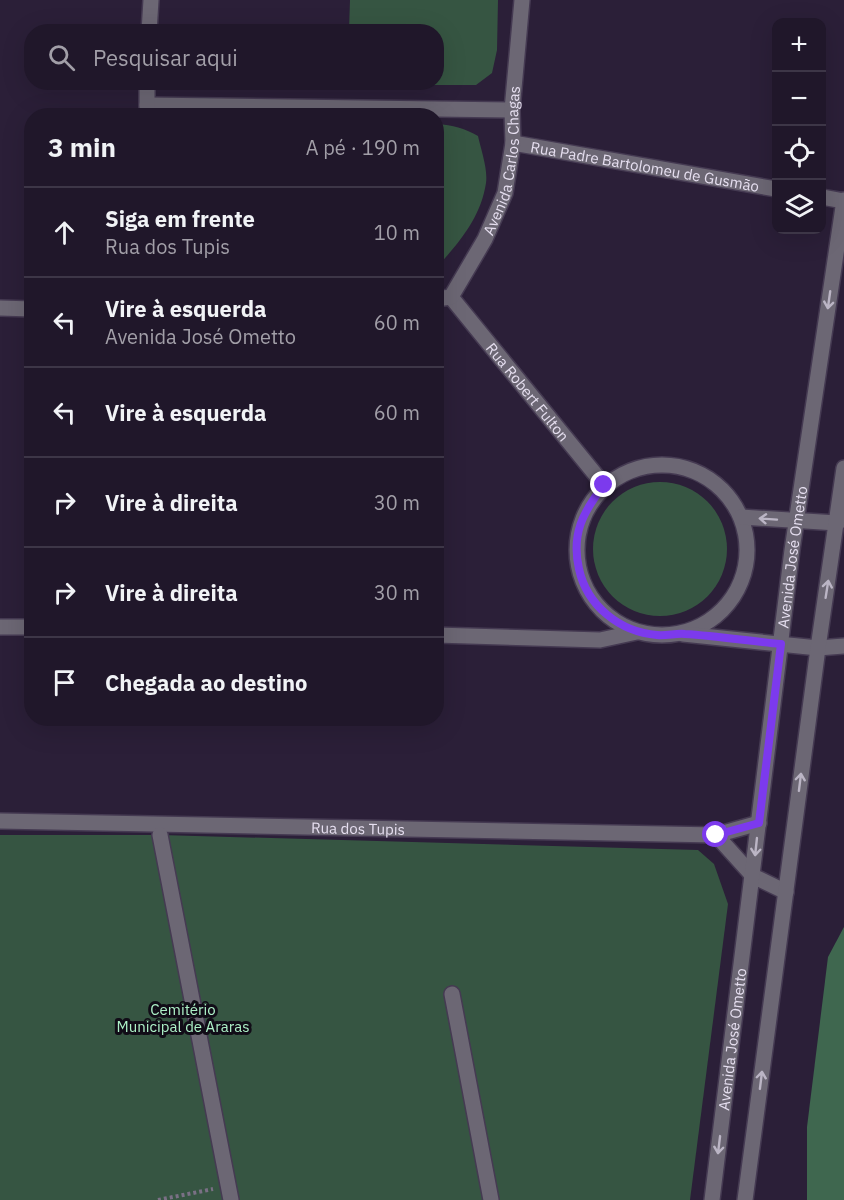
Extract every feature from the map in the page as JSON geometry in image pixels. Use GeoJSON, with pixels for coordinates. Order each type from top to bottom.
{"type":"FeatureCollection","features":[{"type":"Feature","properties":{"kind":"street"},"geometry":{"type":"LineString","coordinates":[[150,24],[151,0]]}},
{"type":"Feature","properties":{"kind":"street","name":"Avenida Carlos Chagas"},"geometry":{"type":"LineString","coordinates":[[444,298],[485,238],[505,193],[513,143],[512,110],[522,0]]}},
{"type":"Feature","properties":{"kind":"street"},"geometry":{"type":"LineString","coordinates":[[147,90],[147,108]]}},
{"type":"Feature","properties":{"kind":"street"},"geometry":{"type":"LineString","coordinates":[[444,110],[512,110]]}},
{"type":"Feature","properties":{"kind":"street","name":"Rua Padre Bartolomeu de Gusmão"},"geometry":{"type":"LineString","coordinates":[[513,143],[772,188]]}},
{"type":"Feature","properties":{"kind":"street"},"geometry":{"type":"LineString","coordinates":[[826,198],[844,201]]}},
{"type":"Feature","properties":{"kind":"street","name":"Avenida José Ometto"},"geometry":{"type":"LineString","coordinates":[[712,1200],[797,521],[844,201]]}},
{"type":"Feature","properties":{"kind":"street","name":"Rua Robert Fulton"},"geometry":{"type":"LineString","coordinates":[[444,298],[604,485]]}},
{"type":"Feature","properties":{"kind":"street"},"geometry":{"type":"LineString","coordinates":[[0,308],[24,309]]}},
{"type":"Feature","properties":{"kind":"street"},"geometry":{"type":"LineString","coordinates":[[682,634],[710,622],[731,601],[744,575],[748,546],[741,517],[730,497],[713,481],[692,470],[669,464],[646,465],[624,472],[604,485],[588,505],[578,529],[576,555],[579,572],[594,603],[614,621],[637,632],[660,636],[682,634],[818,648],[844,646]]}},
{"type":"Feature","properties":{"kind":"street"},"geometry":{"type":"LineString","coordinates":[[745,1200],[818,648],[840,521],[844,468]]}},
{"type":"Feature","properties":{"kind":"street"},"geometry":{"type":"LineString","coordinates":[[741,517],[840,521]]}},
{"type":"Feature","properties":{"kind":"street"},"geometry":{"type":"LineString","coordinates":[[0,627],[24,627]]}},
{"type":"Feature","properties":{"kind":"street"},"geometry":{"type":"LineString","coordinates":[[444,635],[600,640],[637,632]]}},
{"type":"Feature","properties":{"kind":"street","name":"Rua dos Tupis"},"geometry":{"type":"LineString","coordinates":[[0,821],[716,835],[759,823]]}},
{"type":"Feature","properties":{"kind":"street"},"geometry":{"type":"LineString","coordinates":[[716,835],[753,876],[786,892]]}},
{"type":"Feature","properties":{"kind":"street"},"geometry":{"type":"LineString","coordinates":[[160,836],[230,1193]]}},
{"type":"Feature","properties":{"kind":"street"},"geometry":{"type":"LineString","coordinates":[[452,994],[491,1200]]}},
{"type":"Feature","properties":{"kind":"path"},"geometry":{"type":"LineString","coordinates":[[158,1200],[230,1193]]}},
{"type":"Feature","properties":{"kind":"green space"},"geometry":{"type":"Polygon","coordinates":[[[350,0],[498,0],[497,50],[492,73],[476,85],[444,85],[444,24],[349,24],[350,0]]]}},
{"type":"Feature","properties":{"kind":"green space"},"geometry":{"type":"Polygon","coordinates":[[[444,125],[458,127],[478,136],[486,178],[483,195],[474,218],[444,259],[444,125]]]}},
{"type":"Feature","properties":{"kind":"green space"},"geometry":{"type":"Polygon","coordinates":[[[660,482],[686,487],[708,501],[722,523],[727,549],[722,575],[708,597],[686,611],[660,616],[634,611],[612,597],[598,575],[593,549],[598,523],[612,501],[634,487],[660,482]]]}},
{"type":"Feature","properties":{"kind":"green space","name":"Cemitério Municipal de Araras"},"geometry":{"type":"Polygon","coordinates":[[[0,835],[161,835],[698,850],[714,864],[728,904],[690,1200],[0,1200],[0,835]]]}},
{"type":"Feature","properties":{"kind":"green space"},"geometry":{"type":"Polygon","coordinates":[[[844,927],[844,1200],[807,1200],[807,1127],[828,957],[844,927]]]}},
{"type":"Feature","properties":{"kind":"route"},"geometry":{"type":"LineString","coordinates":[[604,485],[588,505],[578,529],[576,555],[581,580],[594,603],[614,621],[637,632],[660,636],[682,634],[781,644],[759,823],[716,835]]}}]}
